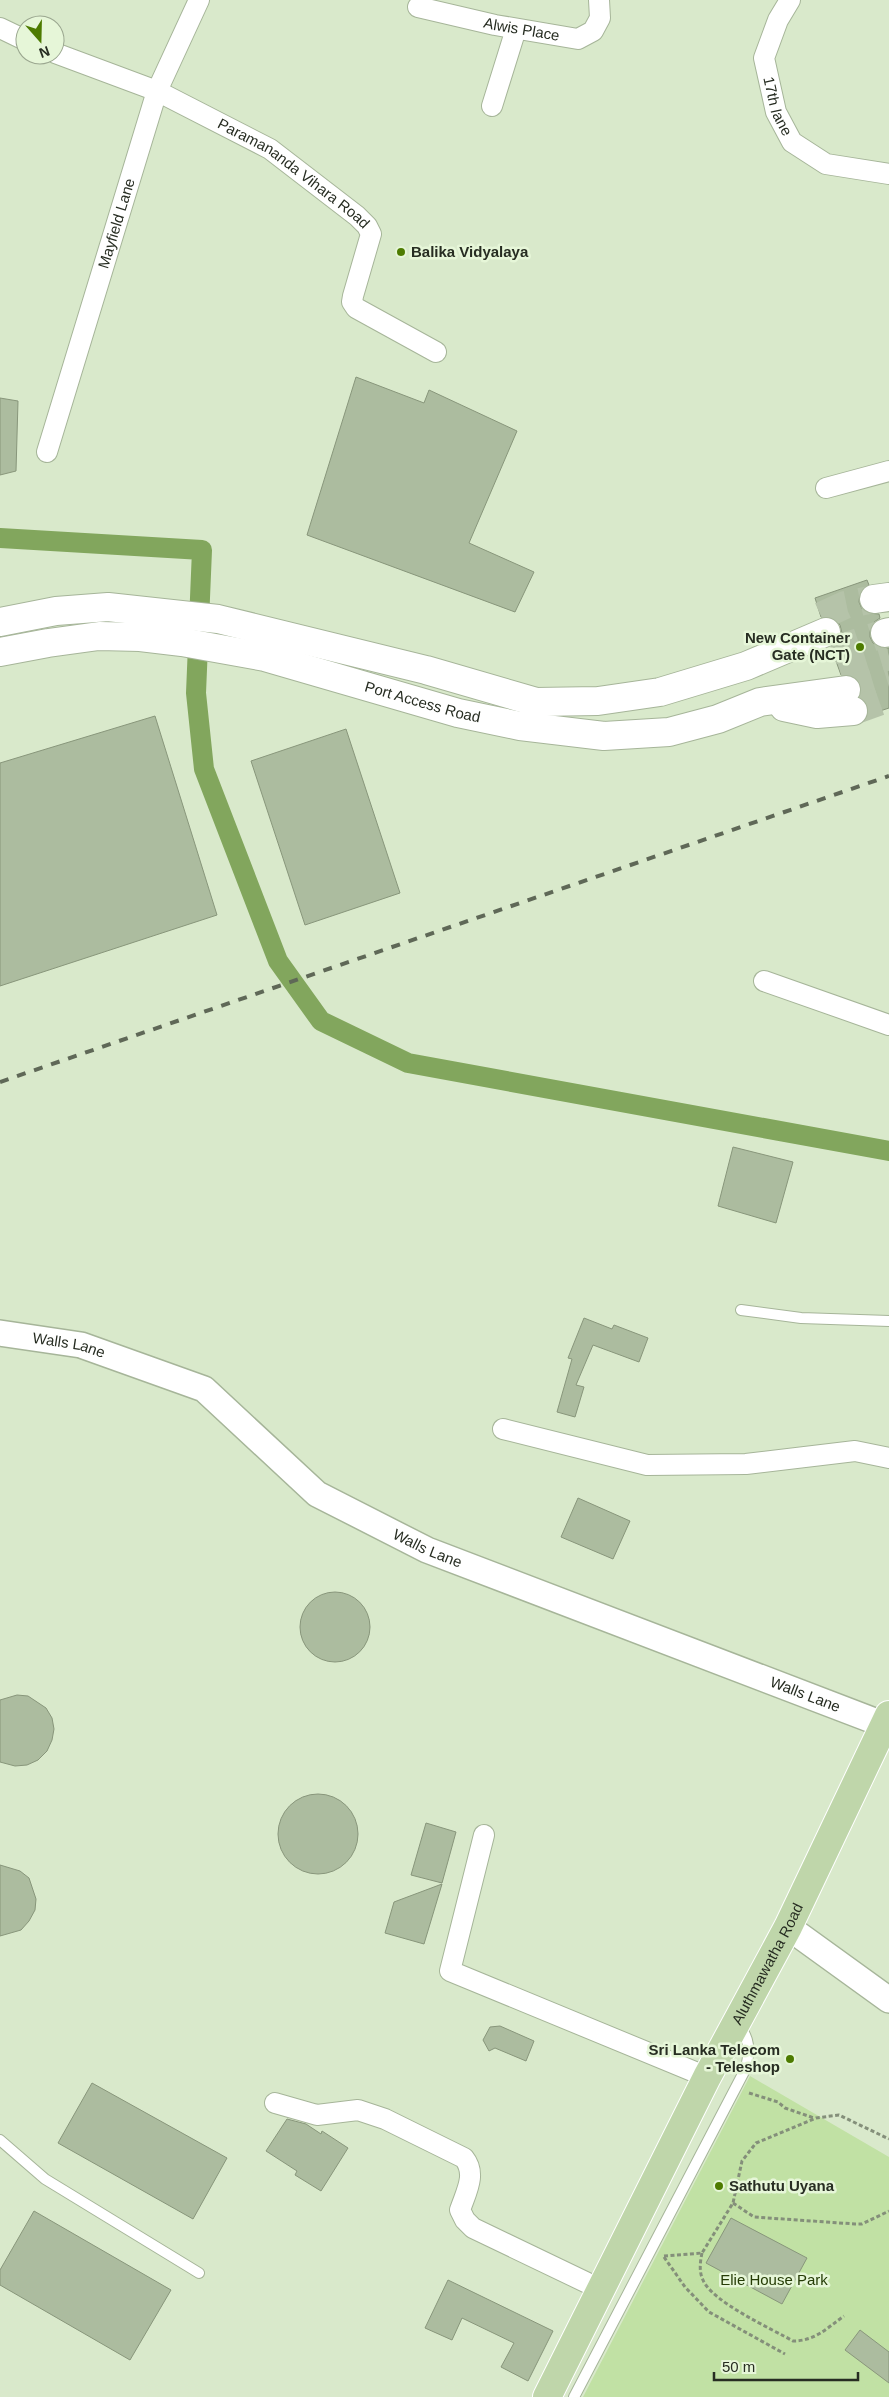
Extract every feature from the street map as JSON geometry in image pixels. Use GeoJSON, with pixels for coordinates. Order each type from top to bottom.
{"type":"FeatureCollection","features":[{"type":"Feature","properties":{"kind":"main road","name":"Port Access Road"},"geometry":{"type":"LineString","coordinates":[[0,622],[56,611],[108,607],[161,611],[218,619],[426,670],[536,702],[598,701],[660,692],[746,666],[836,662]]}},
{"type":"Feature","properties":{"kind":"main road"},"geometry":{"type":"LineString","coordinates":[[746,666],[780,633],[836,662],[817,714],[760,702]]}},
{"type":"Feature","properties":{"kind":"main road","name":"Port Access Road"},"geometry":{"type":"LineString","coordinates":[[0,652],[99,636],[140,637],[182,642],[266,657],[458,713],[520,726],[604,736],[669,732],[718,719],[760,702],[836,662]]}},
{"type":"Feature","properties":{"kind":"main road","name":"Aluthmawatha Road"},"geometry":{"type":"LineString","coordinates":[[547,2397],[708,2077],[788,1927],[887,1720]]}},
{"type":"Feature","properties":{"kind":"street","name":"Mayfield Lane"},"geometry":{"type":"LineString","coordinates":[[47,452],[157,91],[199,0]]}},
{"type":"Feature","properties":{"kind":"street","name":"Alwis Place"},"geometry":{"type":"LineString","coordinates":[[418,7],[516,29],[578,39],[593,31],[600,18],[599,0]]}},
{"type":"Feature","properties":{"kind":"street","name":"17th lane"},"geometry":{"type":"LineString","coordinates":[[790,0],[778,20],[764,58],[776,112],[792,142],[826,164],[889,174]]}},
{"type":"Feature","properties":{"kind":"street"},"geometry":{"type":"LineString","coordinates":[[0,28],[15,35]]}},
{"type":"Feature","properties":{"kind":"street"},"geometry":{"type":"LineString","coordinates":[[492,106],[516,29]]}},
{"type":"Feature","properties":{"kind":"street","name":"Paramananda Vihara Road"},"geometry":{"type":"LineString","coordinates":[[65,57],[157,91],[270,149],[357,216],[367,226],[371,234],[352,302],[356,308],[436,352]]}},
{"type":"Feature","properties":{"kind":"street"},"geometry":{"type":"LineString","coordinates":[[826,488],[889,471]]}},
{"type":"Feature","properties":{"kind":"street"},"geometry":{"type":"LineString","coordinates":[[764,981],[889,1025]]}},
{"type":"Feature","properties":{"kind":"street","name":"Walls Lane"},"geometry":{"type":"LineString","coordinates":[[0,1333],[82,1345],[204,1389],[317,1494],[428,1550],[887,1720]]}},
{"type":"Feature","properties":{"kind":"street"},"geometry":{"type":"LineString","coordinates":[[503,1429],[647,1465],[746,1464],[855,1451],[889,1458]]}},
{"type":"Feature","properties":{"kind":"street"},"geometry":{"type":"LineString","coordinates":[[484,1835],[450,1971],[708,2077]]}},
{"type":"Feature","properties":{"kind":"street"},"geometry":{"type":"LineString","coordinates":[[788,1927],[889,2000]]}},
{"type":"Feature","properties":{"kind":"street"},"geometry":{"type":"LineString","coordinates":[[275,2103],[316,2115],[358,2110],[385,2119],[464,2158],[470,2166],[471,2176],[460,2210],[469,2224],[600,2289]]}},
{"type":"Feature","properties":{"kind":"lane"},"geometry":{"type":"LineString","coordinates":[[741,1310],[801,1318],[889,1321]]}},
{"type":"Feature","properties":{"kind":"lane"},"geometry":{"type":"LineString","coordinates":[[574,2397],[746,2068],[750,2050],[744,2030],[737,2022]]}},
{"type":"Feature","properties":{"kind":"lane"},"geometry":{"type":"LineString","coordinates":[[0,2140],[45,2179],[200,2273]]}},
{"type":"Feature","properties":{"kind":"path"},"geometry":{"type":"LineString","coordinates":[[734,2089],[778,2102],[785,2108],[816,2118]]}},
{"type":"Feature","properties":{"kind":"path"},"geometry":{"type":"LineString","coordinates":[[844,2316],[818,2336],[806,2341],[794,2342],[725,2303],[708,2288],[703,2280],[700,2263],[702,2253],[733,2203],[742,2161],[756,2143],[816,2118],[839,2115],[889,2139]]}},
{"type":"Feature","properties":{"kind":"path"},"geometry":{"type":"LineString","coordinates":[[733,2203],[754,2217],[856,2224],[862,2224],[889,2211]]}},
{"type":"Feature","properties":{"kind":"path"},"geometry":{"type":"LineString","coordinates":[[652,2248],[663,2256],[685,2287],[709,2312],[785,2354]]}},
{"type":"Feature","properties":{"kind":"path"},"geometry":{"type":"LineString","coordinates":[[663,2256],[702,2253]]}},
{"type":"Feature","properties":{"kind":"green space","name":"Elie House Park"},"geometry":{"type":"Polygon","coordinates":[[[750,2076],[889,2157],[889,2397],[583,2397],[750,2076]]]}},
{"type":"Feature","properties":{"kind":"building"},"geometry":{"type":"Polygon","coordinates":[[[356,377],[424,403],[429,390],[517,431],[469,543],[534,572],[515,612],[307,535],[356,377]]]}},
{"type":"Feature","properties":{"kind":"building"},"geometry":{"type":"Polygon","coordinates":[[[0,398],[18,401],[16,471],[0,475],[0,398]]]}},
{"type":"Feature","properties":{"kind":"building","name":"New Container Gate (NCT)"},"geometry":{"type":"Polygon","coordinates":[[[867,580],[869,585],[860,593],[859,602],[862,609],[868,613],[879,614],[880,618],[874,622],[870,629],[870,637],[873,643],[880,648],[889,648],[889,708],[868,715],[866,703],[860,697],[861,688],[859,681],[851,675],[841,675],[831,647],[839,641],[842,633],[840,625],[835,619],[821,617],[815,598],[867,580]]]}},
{"type":"Feature","properties":{"kind":"building"},"geometry":{"type":"Polygon","coordinates":[[[155,716],[217,915],[0,986],[0,763],[155,716]]]}},
{"type":"Feature","properties":{"kind":"building"},"geometry":{"type":"Polygon","coordinates":[[[346,729],[400,893],[305,925],[251,761],[346,729]]]}},
{"type":"Feature","properties":{"kind":"building"},"geometry":{"type":"Polygon","coordinates":[[[733,1147],[793,1162],[776,1223],[718,1206],[733,1147]]]}},
{"type":"Feature","properties":{"kind":"building"},"geometry":{"type":"Polygon","coordinates":[[[584,1318],[612,1329],[614,1325],[648,1338],[639,1362],[593,1345],[576,1385],[584,1387],[575,1417],[557,1412],[572,1359],[568,1358],[584,1318]]]}},
{"type":"Feature","properties":{"kind":"building"},"geometry":{"type":"Polygon","coordinates":[[[578,1498],[630,1521],[613,1559],[561,1537],[578,1498]]]}},
{"type":"Feature","properties":{"kind":"building"},"geometry":{"type":"Polygon","coordinates":[[[342,1592],[355,1598],[364,1607],[368,1613],[370,1627],[368,1641],[360,1652],[349,1660],[328,1662],[321,1660],[310,1652],[302,1641],[300,1620],[302,1613],[310,1602],[321,1594],[342,1592]]]}},
{"type":"Feature","properties":{"kind":"building"},"geometry":{"type":"Polygon","coordinates":[[[17,1695],[28,1696],[46,1708],[52,1718],[54,1729],[47,1751],[38,1760],[27,1765],[15,1766],[0,1762],[0,1700],[17,1695]]]}},
{"type":"Feature","properties":{"kind":"building"},"geometry":{"type":"Polygon","coordinates":[[[318,1794],[333,1797],[346,1806],[355,1819],[358,1834],[355,1849],[346,1862],[333,1871],[318,1874],[303,1871],[290,1862],[281,1849],[278,1834],[281,1819],[290,1806],[303,1797],[318,1794]]]}},
{"type":"Feature","properties":{"kind":"building"},"geometry":{"type":"Polygon","coordinates":[[[426,1823],[456,1832],[442,1883],[411,1875],[426,1823]]]}},
{"type":"Feature","properties":{"kind":"building"},"geometry":{"type":"Polygon","coordinates":[[[0,1865],[20,1871],[29,1878],[36,1899],[35,1910],[21,1930],[0,1936],[0,1865]]]}},
{"type":"Feature","properties":{"kind":"building"},"geometry":{"type":"Polygon","coordinates":[[[442,1884],[424,1944],[385,1933],[394,1902],[442,1884]]]}},
{"type":"Feature","properties":{"kind":"building"},"geometry":{"type":"Polygon","coordinates":[[[500,2026],[534,2041],[526,2061],[495,2048],[489,2051],[483,2040],[490,2027],[500,2026]]]}},
{"type":"Feature","properties":{"kind":"building"},"geometry":{"type":"Polygon","coordinates":[[[92,2083],[227,2158],[193,2219],[58,2143],[92,2083]]]}},
{"type":"Feature","properties":{"kind":"building"},"geometry":{"type":"Polygon","coordinates":[[[287,2119],[306,2124],[321,2134],[322,2131],[348,2148],[321,2191],[295,2175],[297,2171],[266,2151],[287,2119]]]}},
{"type":"Feature","properties":{"kind":"building"},"geometry":{"type":"Polygon","coordinates":[[[34,2211],[171,2290],[130,2360],[0,2285],[0,2270],[34,2211]]]}},
{"type":"Feature","properties":{"kind":"building"},"geometry":{"type":"Polygon","coordinates":[[[731,2218],[807,2258],[782,2304],[706,2263],[731,2218]]]}},
{"type":"Feature","properties":{"kind":"building"},"geometry":{"type":"Polygon","coordinates":[[[448,2280],[553,2331],[528,2381],[501,2367],[514,2343],[462,2318],[452,2340],[425,2328],[448,2280]]]}},
{"type":"Feature","properties":{"kind":"building"},"geometry":{"type":"Polygon","coordinates":[[[860,2330],[889,2352],[889,2383],[845,2350],[860,2330]]]}},
{"type":"Feature","properties":{"kind":"waterway"},"geometry":{"type":"LineString","coordinates":[[0,538],[202,550],[196,693],[204,769],[278,961],[321,1021],[408,1063],[889,1151]]}},
{"type":"Feature","properties":{"kind":"tunnel"},"geometry":{"type":"LineString","coordinates":[[821,616],[845,605],[874,599]]}},
{"type":"Feature","properties":{"kind":"tunnel"},"geometry":{"type":"LineString","coordinates":[[832,651],[885,633]]}},
{"type":"Feature","properties":{"kind":"tunnel"},"geometry":{"type":"LineString","coordinates":[[840,671],[889,656]]}},
{"type":"Feature","properties":{"kind":"tunnel"},"geometry":{"type":"LineString","coordinates":[[846,690],[889,677]]}},
{"type":"Feature","properties":{"kind":"tunnel"},"geometry":{"type":"LineString","coordinates":[[853,711],[889,698]]}},
{"type":"Feature","properties":{"kind":"railway"},"geometry":{"type":"LineString","coordinates":[[0,1082],[889,776]]}},
{"type":"Feature","properties":{"kind":"place","name":"Balika Vidyalaya"},"geometry":{"type":"Point","coordinates":[401,252]}},
{"type":"Feature","properties":{"kind":"place","name":"New Container Gate (NCT)"},"geometry":{"type":"Point","coordinates":[860,647]}},
{"type":"Feature","properties":{"kind":"place","name":"Sri Lanka Telecom - Teleshop"},"geometry":{"type":"Point","coordinates":[790,2059]}},
{"type":"Feature","properties":{"kind":"place","name":"Sathutu Uyana"},"geometry":{"type":"Point","coordinates":[719,2186]}}]}
